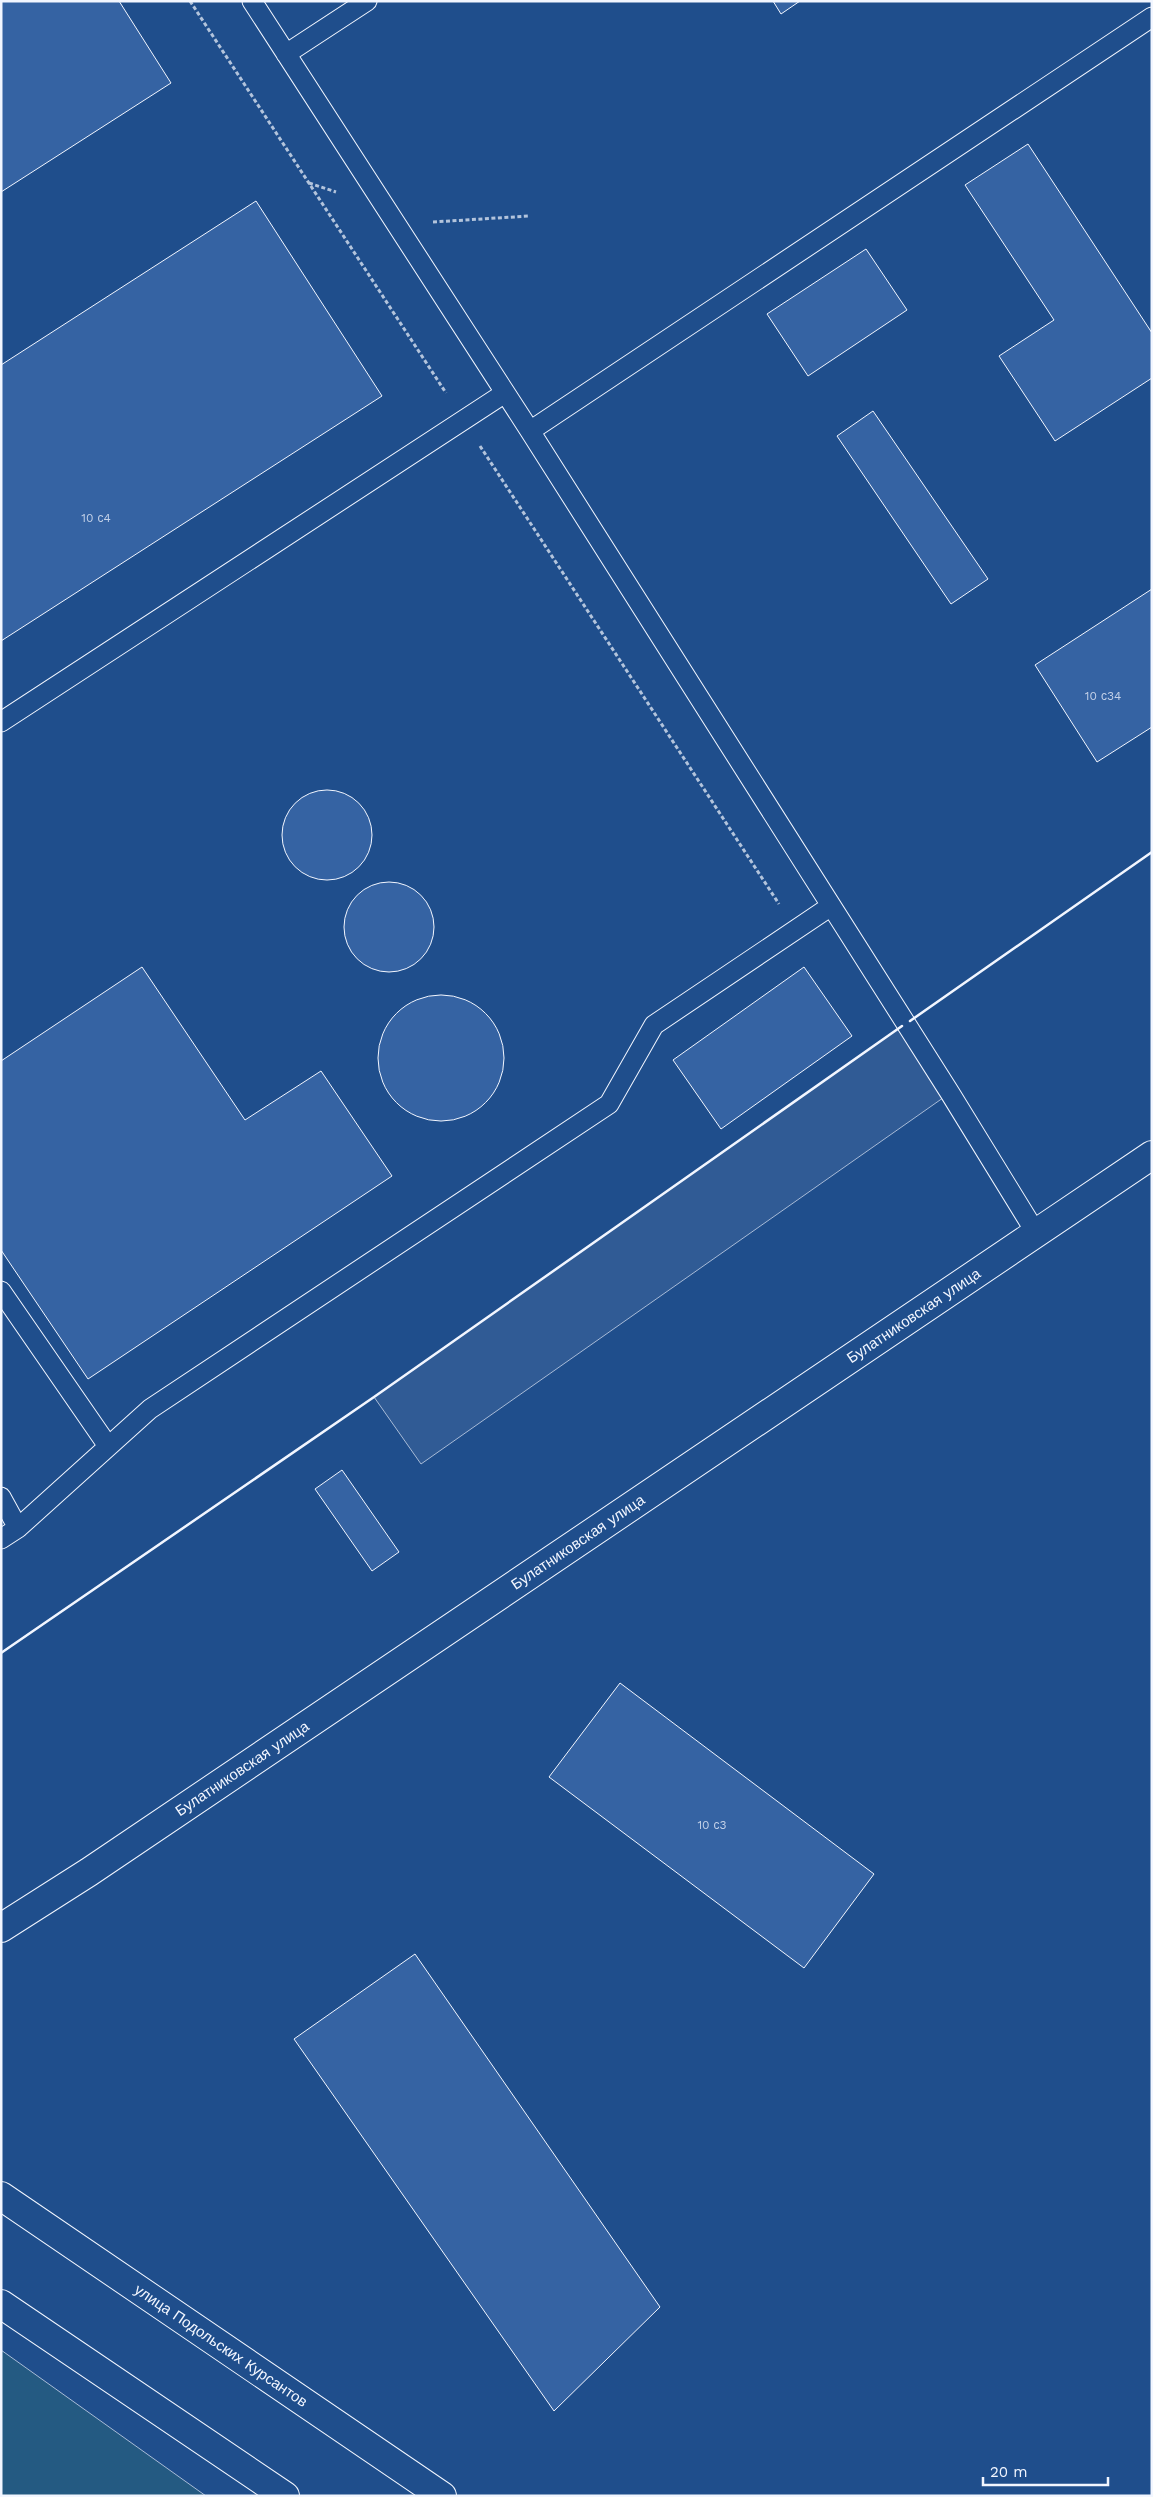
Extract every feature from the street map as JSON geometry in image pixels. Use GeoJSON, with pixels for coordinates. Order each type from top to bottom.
{"type":"FeatureCollection","features":[{"type":"Feature","properties":{"kind":"street","name":"Булатниковская улица"},"geometry":{"type":"LineString","coordinates":[[1,1928],[114,1855],[1152,1155]]}},
{"type":"Feature","properties":{"kind":"street","name":"улица Подольских Курсантов"},"geometry":{"type":"LineString","coordinates":[[1,2196],[442,2496]]}},
{"type":"Feature","properties":{"kind":"street"},"geometry":{"type":"LineString","coordinates":[[1,2304],[285,2496]]}},
{"type":"Feature","properties":{"kind":"lane"},"geometry":{"type":"LineString","coordinates":[[252,1],[530,431],[950,1092],[1036,1233]]}},
{"type":"Feature","properties":{"kind":"lane"},"geometry":{"type":"LineString","coordinates":[[286,54],[367,1]]}},
{"type":"Feature","properties":{"kind":"lane"},"geometry":{"type":"LineString","coordinates":[[530,431],[1152,17]]}},
{"type":"Feature","properties":{"kind":"lane"},"geometry":{"type":"LineString","coordinates":[[1,722],[505,393]]}},
{"type":"Feature","properties":{"kind":"lane"},"geometry":{"type":"LineString","coordinates":[[1,1539],[18,1528],[150,1409],[609,1104],[654,1026],[831,906]]}},
{"type":"Feature","properties":{"kind":"lane"},"geometry":{"type":"LineString","coordinates":[[1,1291],[108,1446]]}},
{"type":"Feature","properties":{"kind":"lane"},"geometry":{"type":"LineString","coordinates":[[1,1497],[18,1528]]}},
{"type":"Feature","properties":{"kind":"path"},"geometry":{"type":"LineString","coordinates":[[190,1],[796,929]]}},
{"type":"Feature","properties":{"kind":"shaded area"},"geometry":{"type":"Polygon","coordinates":[[[906,1023],[950,1093],[421,1464],[374,1397],[906,1023]]]}},
{"type":"Feature","properties":{"kind":"shaded area"},"geometry":{"type":"Polygon","coordinates":[[[1,2350],[206,2496],[1,2496],[1,2350]]]}},
{"type":"Feature","properties":{"kind":"building"},"geometry":{"type":"Polygon","coordinates":[[[1,1],[119,1],[171,83],[1,192],[1,1]]]}},
{"type":"Feature","properties":{"kind":"building"},"geometry":{"type":"Polygon","coordinates":[[[773,1],[800,1],[781,14],[773,1]]]}},
{"type":"Feature","properties":{"kind":"building"},"geometry":{"type":"Polygon","coordinates":[[[1028,144],[1152,333],[1152,378],[1055,441],[999,356],[1054,320],[965,185],[1028,144]]]}},
{"type":"Feature","properties":{"kind":"building"},"geometry":{"type":"Polygon","coordinates":[[[256,201],[382,396],[1,641],[1,365],[256,201]]]}},
{"type":"Feature","properties":{"kind":"building"},"geometry":{"type":"Polygon","coordinates":[[[866,249],[907,310],[808,376],[767,314],[866,249]]]}},
{"type":"Feature","properties":{"kind":"building"},"geometry":{"type":"Polygon","coordinates":[[[873,411],[988,579],[951,604],[837,436],[873,411]]]}},
{"type":"Feature","properties":{"kind":"building"},"geometry":{"type":"Polygon","coordinates":[[[1152,589],[1152,727],[1097,762],[1035,665],[1152,589]]]}},
{"type":"Feature","properties":{"kind":"building"},"geometry":{"type":"Polygon","coordinates":[[[327,790],[344,793],[359,803],[369,818],[372,835],[369,852],[359,867],[344,877],[327,880],[310,877],[295,867],[285,852],[282,835],[285,818],[295,803],[310,793],[327,790]]]}},
{"type":"Feature","properties":{"kind":"building"},"geometry":{"type":"Polygon","coordinates":[[[389,882],[406,886],[421,895],[430,910],[434,927],[430,944],[421,959],[406,968],[389,972],[372,968],[357,959],[348,944],[344,927],[348,910],[357,895],[372,886],[389,882]]]}},
{"type":"Feature","properties":{"kind":"building"},"geometry":{"type":"Polygon","coordinates":[[[142,967],[245,1120],[321,1071],[392,1176],[88,1379],[1,1250],[1,1061],[142,967]]]}},
{"type":"Feature","properties":{"kind":"building"},"geometry":{"type":"Polygon","coordinates":[[[804,967],[852,1036],[721,1129],[673,1060],[804,967]]]}},
{"type":"Feature","properties":{"kind":"building"},"geometry":{"type":"Polygon","coordinates":[[[441,995],[465,1000],[486,1013],[499,1034],[504,1058],[499,1082],[486,1103],[465,1116],[441,1121],[417,1116],[396,1103],[383,1082],[378,1058],[383,1034],[396,1013],[417,1000],[441,995]]]}},
{"type":"Feature","properties":{"kind":"building"},"geometry":{"type":"Polygon","coordinates":[[[342,1470],[399,1552],[372,1571],[315,1489],[342,1470]]]}},
{"type":"Feature","properties":{"kind":"building"},"geometry":{"type":"Polygon","coordinates":[[[620,1683],[874,1874],[804,1968],[549,1777],[620,1683]]]}},
{"type":"Feature","properties":{"kind":"building"},"geometry":{"type":"Polygon","coordinates":[[[415,1954],[660,2307],[554,2411],[294,2039],[415,1954]]]}},
{"type":"Feature","properties":{"kind":"wall"},"geometry":{"type":"LineString","coordinates":[[910,1021],[1152,852]]}},
{"type":"Feature","properties":{"kind":"wall"},"geometry":{"type":"LineString","coordinates":[[1,1653],[374,1397],[902,1026]]}}]}
